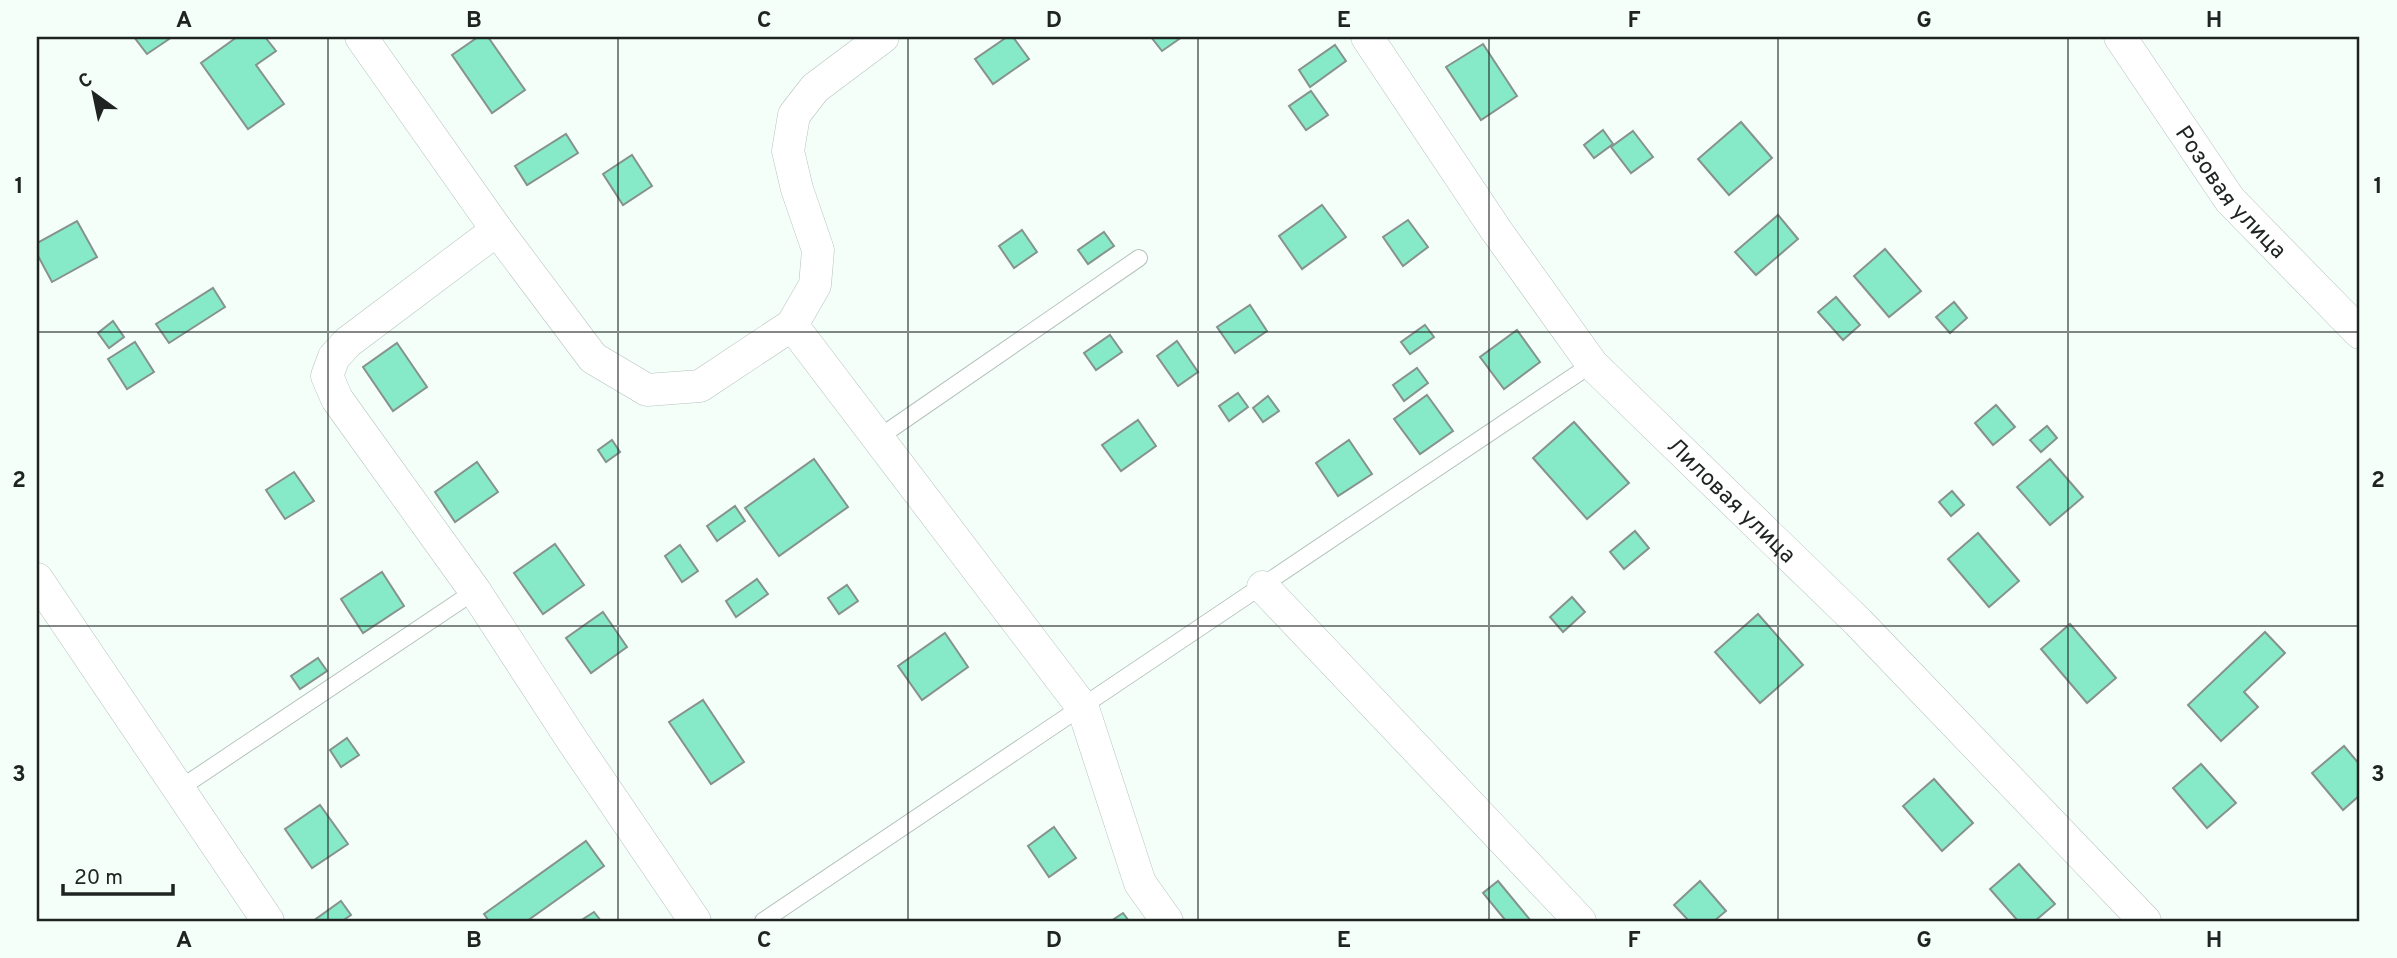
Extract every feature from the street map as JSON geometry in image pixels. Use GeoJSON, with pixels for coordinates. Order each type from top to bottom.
{"type":"FeatureCollection","features":[{"type":"Feature","properties":{"kind":"street"},"geometry":{"type":"LineString","coordinates":[[361,37],[497,230],[593,358],[647,390],[700,386],[792,326],[815,285],[818,250],[797,188],[788,151],[794,115],[815,88],[883,37]]}},
{"type":"Feature","properties":{"kind":"street","name":"Лиловая улица"},"geometry":{"type":"LineString","coordinates":[[1367,37],[1496,230],[1592,364],[1858,622],[2145,921]]}},
{"type":"Feature","properties":{"kind":"street","name":"Розовая улица"},"geometry":{"type":"LineString","coordinates":[[2120,37],[2230,200],[2360,333]]}},
{"type":"Feature","properties":{"kind":"street"},"geometry":{"type":"LineString","coordinates":[[497,230],[348,342],[334,357],[327,376],[337,399],[475,591],[695,921]]}},
{"type":"Feature","properties":{"kind":"street"},"geometry":{"type":"LineString","coordinates":[[792,326],[1083,708],[1140,883],[1167,921]]}},
{"type":"Feature","properties":{"kind":"street"},"geometry":{"type":"LineString","coordinates":[[37,579],[268,921]]}},
{"type":"Feature","properties":{"kind":"street"},"geometry":{"type":"LineString","coordinates":[[1263,587],[1580,921]]}},
{"type":"Feature","properties":{"kind":"lane"},"geometry":{"type":"LineString","coordinates":[[878,438],[1139,258]]}},
{"type":"Feature","properties":{"kind":"lane"},"geometry":{"type":"LineString","coordinates":[[763,921],[1592,364]]}},
{"type":"Feature","properties":{"kind":"lane"},"geometry":{"type":"LineString","coordinates":[[178,789],[475,591]]}},
{"type":"Feature","properties":{"kind":"building"},"geometry":{"type":"Polygon","coordinates":[[[134,37],[172,37],[147,54],[134,37]]]}},
{"type":"Feature","properties":{"kind":"building"},"geometry":{"type":"Polygon","coordinates":[[[237,37],[265,37],[276,51],[256,65],[284,104],[248,129],[201,63],[237,37]]]}},
{"type":"Feature","properties":{"kind":"building"},"geometry":{"type":"Polygon","coordinates":[[[478,37],[488,37],[525,90],[492,113],[452,55],[478,37]]]}},
{"type":"Feature","properties":{"kind":"building"},"geometry":{"type":"Polygon","coordinates":[[[1007,37],[1013,37],[1029,59],[993,84],[975,59],[1007,37]]]}},
{"type":"Feature","properties":{"kind":"building"},"geometry":{"type":"Polygon","coordinates":[[[1151,37],[1182,37],[1162,51],[1151,37]]]}},
{"type":"Feature","properties":{"kind":"building"},"geometry":{"type":"Polygon","coordinates":[[[1483,44],[1517,96],[1481,120],[1446,67],[1483,44]]]}},
{"type":"Feature","properties":{"kind":"building"},"geometry":{"type":"Polygon","coordinates":[[[1335,45],[1346,61],[1310,87],[1299,70],[1335,45]]]}},
{"type":"Feature","properties":{"kind":"building"},"geometry":{"type":"Polygon","coordinates":[[[1311,91],[1328,115],[1306,130],[1289,106],[1311,91]]]}},
{"type":"Feature","properties":{"kind":"building"},"geometry":{"type":"Polygon","coordinates":[[[1741,122],[1772,158],[1729,195],[1698,159],[1741,122]]]}},
{"type":"Feature","properties":{"kind":"building"},"geometry":{"type":"Polygon","coordinates":[[[1603,130],[1613,144],[1594,158],[1584,145],[1603,130]]]}},
{"type":"Feature","properties":{"kind":"building"},"geometry":{"type":"Polygon","coordinates":[[[1633,131],[1653,157],[1631,173],[1611,147],[1633,131]]]}},
{"type":"Feature","properties":{"kind":"building"},"geometry":{"type":"Polygon","coordinates":[[[566,134],[578,153],[527,185],[515,166],[566,134]]]}},
{"type":"Feature","properties":{"kind":"building"},"geometry":{"type":"Polygon","coordinates":[[[632,155],[652,186],[623,205],[603,174],[632,155]]]}},
{"type":"Feature","properties":{"kind":"building"},"geometry":{"type":"Polygon","coordinates":[[[1322,205],[1346,237],[1302,269],[1279,236],[1322,205]]]}},
{"type":"Feature","properties":{"kind":"building"},"geometry":{"type":"Polygon","coordinates":[[[1778,215],[1798,239],[1756,275],[1735,252],[1778,215]]]}},
{"type":"Feature","properties":{"kind":"building"},"geometry":{"type":"Polygon","coordinates":[[[1408,220],[1428,247],[1403,266],[1383,237],[1408,220]]]}},
{"type":"Feature","properties":{"kind":"building"},"geometry":{"type":"Polygon","coordinates":[[[77,221],[97,257],[52,282],[37,254],[37,243],[77,221]]]}},
{"type":"Feature","properties":{"kind":"building"},"geometry":{"type":"Polygon","coordinates":[[[1022,230],[1037,252],[1014,268],[999,246],[1022,230]]]}},
{"type":"Feature","properties":{"kind":"building"},"geometry":{"type":"Polygon","coordinates":[[[1104,232],[1114,246],[1088,264],[1078,250],[1104,232]]]}},
{"type":"Feature","properties":{"kind":"building"},"geometry":{"type":"Polygon","coordinates":[[[1885,249],[1921,291],[1889,317],[1854,276],[1885,249]]]}},
{"type":"Feature","properties":{"kind":"building"},"geometry":{"type":"Polygon","coordinates":[[[213,288],[225,307],[169,343],[156,324],[213,288]]]}},
{"type":"Feature","properties":{"kind":"building"},"geometry":{"type":"Polygon","coordinates":[[[1836,297],[1860,325],[1843,340],[1818,312],[1836,297]]]}},
{"type":"Feature","properties":{"kind":"building"},"geometry":{"type":"Polygon","coordinates":[[[1954,302],[1967,318],[1950,333],[1936,317],[1954,302]]]}},
{"type":"Feature","properties":{"kind":"building"},"geometry":{"type":"Polygon","coordinates":[[[1250,305],[1267,331],[1235,353],[1217,327],[1250,305]]]}},
{"type":"Feature","properties":{"kind":"building"},"geometry":{"type":"Polygon","coordinates":[[[113,321],[124,337],[109,348],[98,333],[113,321]]]}},
{"type":"Feature","properties":{"kind":"building"},"geometry":{"type":"Polygon","coordinates":[[[1425,325],[1434,337],[1410,354],[1401,342],[1425,325]]]}},
{"type":"Feature","properties":{"kind":"building"},"geometry":{"type":"Polygon","coordinates":[[[1517,330],[1540,362],[1504,389],[1480,357],[1517,330]]]}},
{"type":"Feature","properties":{"kind":"building"},"geometry":{"type":"Polygon","coordinates":[[[1110,335],[1122,352],[1096,370],[1084,353],[1110,335]]]}},
{"type":"Feature","properties":{"kind":"building"},"geometry":{"type":"Polygon","coordinates":[[[1177,341],[1198,372],[1178,386],[1157,356],[1177,341]]]}},
{"type":"Feature","properties":{"kind":"building"},"geometry":{"type":"Polygon","coordinates":[[[135,342],[154,372],[127,389],[108,359],[135,342]]]}},
{"type":"Feature","properties":{"kind":"building"},"geometry":{"type":"Polygon","coordinates":[[[397,343],[427,387],[393,411],[363,367],[397,343]]]}},
{"type":"Feature","properties":{"kind":"building"},"geometry":{"type":"Polygon","coordinates":[[[1417,368],[1428,383],[1404,401],[1393,385],[1417,368]]]}},
{"type":"Feature","properties":{"kind":"building"},"geometry":{"type":"Polygon","coordinates":[[[1238,393],[1248,407],[1229,421],[1219,406],[1238,393]]]}},
{"type":"Feature","properties":{"kind":"building"},"geometry":{"type":"Polygon","coordinates":[[[1427,395],[1453,431],[1420,454],[1394,419],[1427,395]]]}},
{"type":"Feature","properties":{"kind":"building"},"geometry":{"type":"Polygon","coordinates":[[[1268,396],[1279,411],[1263,422],[1253,408],[1268,396]]]}},
{"type":"Feature","properties":{"kind":"building"},"geometry":{"type":"Polygon","coordinates":[[[1996,405],[2015,427],[1993,445],[1975,423],[1996,405]]]}},
{"type":"Feature","properties":{"kind":"building"},"geometry":{"type":"Polygon","coordinates":[[[1138,420],[1156,446],[1121,471],[1102,445],[1138,420]]]}},
{"type":"Feature","properties":{"kind":"building"},"geometry":{"type":"Polygon","coordinates":[[[1574,422],[1629,483],[1587,519],[1533,458],[1574,422]]]}},
{"type":"Feature","properties":{"kind":"building"},"geometry":{"type":"Polygon","coordinates":[[[2047,426],[2057,438],[2041,452],[2030,440],[2047,426]]]}},
{"type":"Feature","properties":{"kind":"building"},"geometry":{"type":"Polygon","coordinates":[[[612,440],[620,452],[606,462],[598,450],[612,440]]]}},
{"type":"Feature","properties":{"kind":"building"},"geometry":{"type":"Polygon","coordinates":[[[1349,440],[1372,474],[1338,496],[1316,463],[1349,440]]]}},
{"type":"Feature","properties":{"kind":"building"},"geometry":{"type":"Polygon","coordinates":[[[814,459],[848,507],[779,556],[745,508],[814,459]]]}},
{"type":"Feature","properties":{"kind":"building"},"geometry":{"type":"Polygon","coordinates":[[[2050,459],[2083,497],[2050,525],[2017,487],[2050,459]]]}},
{"type":"Feature","properties":{"kind":"building"},"geometry":{"type":"Polygon","coordinates":[[[477,462],[498,492],[455,522],[435,492],[477,462]]]}},
{"type":"Feature","properties":{"kind":"building"},"geometry":{"type":"Polygon","coordinates":[[[294,472],[314,501],[285,519],[266,490],[294,472]]]}},
{"type":"Feature","properties":{"kind":"building"},"geometry":{"type":"Polygon","coordinates":[[[1952,491],[1964,505],[1951,516],[1939,502],[1952,491]]]}},
{"type":"Feature","properties":{"kind":"building"},"geometry":{"type":"Polygon","coordinates":[[[735,506],[745,521],[717,541],[707,526],[735,506]]]}},
{"type":"Feature","properties":{"kind":"building"},"geometry":{"type":"Polygon","coordinates":[[[1635,531],[1649,548],[1624,569],[1610,552],[1635,531]]]}},
{"type":"Feature","properties":{"kind":"building"},"geometry":{"type":"Polygon","coordinates":[[[1978,533],[2019,581],[1989,607],[1948,559],[1978,533]]]}},
{"type":"Feature","properties":{"kind":"building"},"geometry":{"type":"Polygon","coordinates":[[[555,544],[584,585],[543,614],[514,573],[555,544]]]}},
{"type":"Feature","properties":{"kind":"building"},"geometry":{"type":"Polygon","coordinates":[[[680,545],[698,571],[682,582],[665,556],[680,545]]]}},
{"type":"Feature","properties":{"kind":"building"},"geometry":{"type":"Polygon","coordinates":[[[382,572],[404,606],[363,633],[341,599],[382,572]]]}},
{"type":"Feature","properties":{"kind":"building"},"geometry":{"type":"Polygon","coordinates":[[[757,579],[768,594],[736,617],[726,601],[757,579]]]}},
{"type":"Feature","properties":{"kind":"building"},"geometry":{"type":"Polygon","coordinates":[[[847,585],[858,601],[839,614],[828,598],[847,585]]]}},
{"type":"Feature","properties":{"kind":"building"},"geometry":{"type":"Polygon","coordinates":[[[1572,597],[1585,612],[1563,632],[1550,617],[1572,597]]]}},
{"type":"Feature","properties":{"kind":"building"},"geometry":{"type":"Polygon","coordinates":[[[603,612],[627,647],[591,673],[566,638],[603,612]]]}},
{"type":"Feature","properties":{"kind":"building"},"geometry":{"type":"Polygon","coordinates":[[[1758,614],[1803,665],[1760,703],[1715,652],[1758,614]]]}},
{"type":"Feature","properties":{"kind":"building"},"geometry":{"type":"Polygon","coordinates":[[[2070,624],[2116,678],[2087,703],[2041,649],[2070,624]]]}},
{"type":"Feature","properties":{"kind":"building"},"geometry":{"type":"Polygon","coordinates":[[[2265,632],[2285,653],[2244,692],[2258,707],[2221,741],[2188,705],[2265,632]]]}},
{"type":"Feature","properties":{"kind":"building"},"geometry":{"type":"Polygon","coordinates":[[[945,633],[968,667],[922,700],[898,666],[945,633]]]}},
{"type":"Feature","properties":{"kind":"building"},"geometry":{"type":"Polygon","coordinates":[[[318,658],[327,671],[300,689],[291,676],[318,658]]]}},
{"type":"Feature","properties":{"kind":"building"},"geometry":{"type":"Polygon","coordinates":[[[703,700],[744,762],[711,784],[669,722],[703,700]]]}},
{"type":"Feature","properties":{"kind":"building"},"geometry":{"type":"Polygon","coordinates":[[[347,738],[359,755],[341,767],[330,750],[347,738]]]}},
{"type":"Feature","properties":{"kind":"building"},"geometry":{"type":"Polygon","coordinates":[[[2344,746],[2360,765],[2360,795],[2343,810],[2312,773],[2344,746]]]}},
{"type":"Feature","properties":{"kind":"building"},"geometry":{"type":"Polygon","coordinates":[[[2201,764],[2236,803],[2207,828],[2173,788],[2201,764]]]}},
{"type":"Feature","properties":{"kind":"building"},"geometry":{"type":"Polygon","coordinates":[[[1934,779],[1973,823],[1942,851],[1903,806],[1934,779]]]}},
{"type":"Feature","properties":{"kind":"building"},"geometry":{"type":"Polygon","coordinates":[[[320,805],[348,844],[312,868],[285,829],[320,805]]]}},
{"type":"Feature","properties":{"kind":"building"},"geometry":{"type":"Polygon","coordinates":[[[1054,827],[1076,858],[1049,877],[1028,846],[1054,827]]]}},
{"type":"Feature","properties":{"kind":"building"},"geometry":{"type":"Polygon","coordinates":[[[586,841],[604,866],[527,921],[489,921],[484,914],[586,841]]]}},
{"type":"Feature","properties":{"kind":"building"},"geometry":{"type":"Polygon","coordinates":[[[2019,864],[2055,904],[2035,921],[2018,921],[1990,889],[2019,864]]]}},
{"type":"Feature","properties":{"kind":"building"},"geometry":{"type":"Polygon","coordinates":[[[1498,881],[1531,921],[1506,921],[1483,893],[1498,881]]]}},
{"type":"Feature","properties":{"kind":"building"},"geometry":{"type":"Polygon","coordinates":[[[1700,881],[1726,911],[1714,921],[1689,921],[1674,905],[1700,881]]]}},
{"type":"Feature","properties":{"kind":"building"},"geometry":{"type":"Polygon","coordinates":[[[341,901],[351,915],[342,921],[313,921],[341,901]]]}},
{"type":"Feature","properties":{"kind":"building"},"geometry":{"type":"Polygon","coordinates":[[[594,912],[601,921],[580,921],[594,912]]]}},
{"type":"Feature","properties":{"kind":"building"},"geometry":{"type":"Polygon","coordinates":[[[1123,913],[1129,921],[1111,921],[1123,913]]]}}]}
